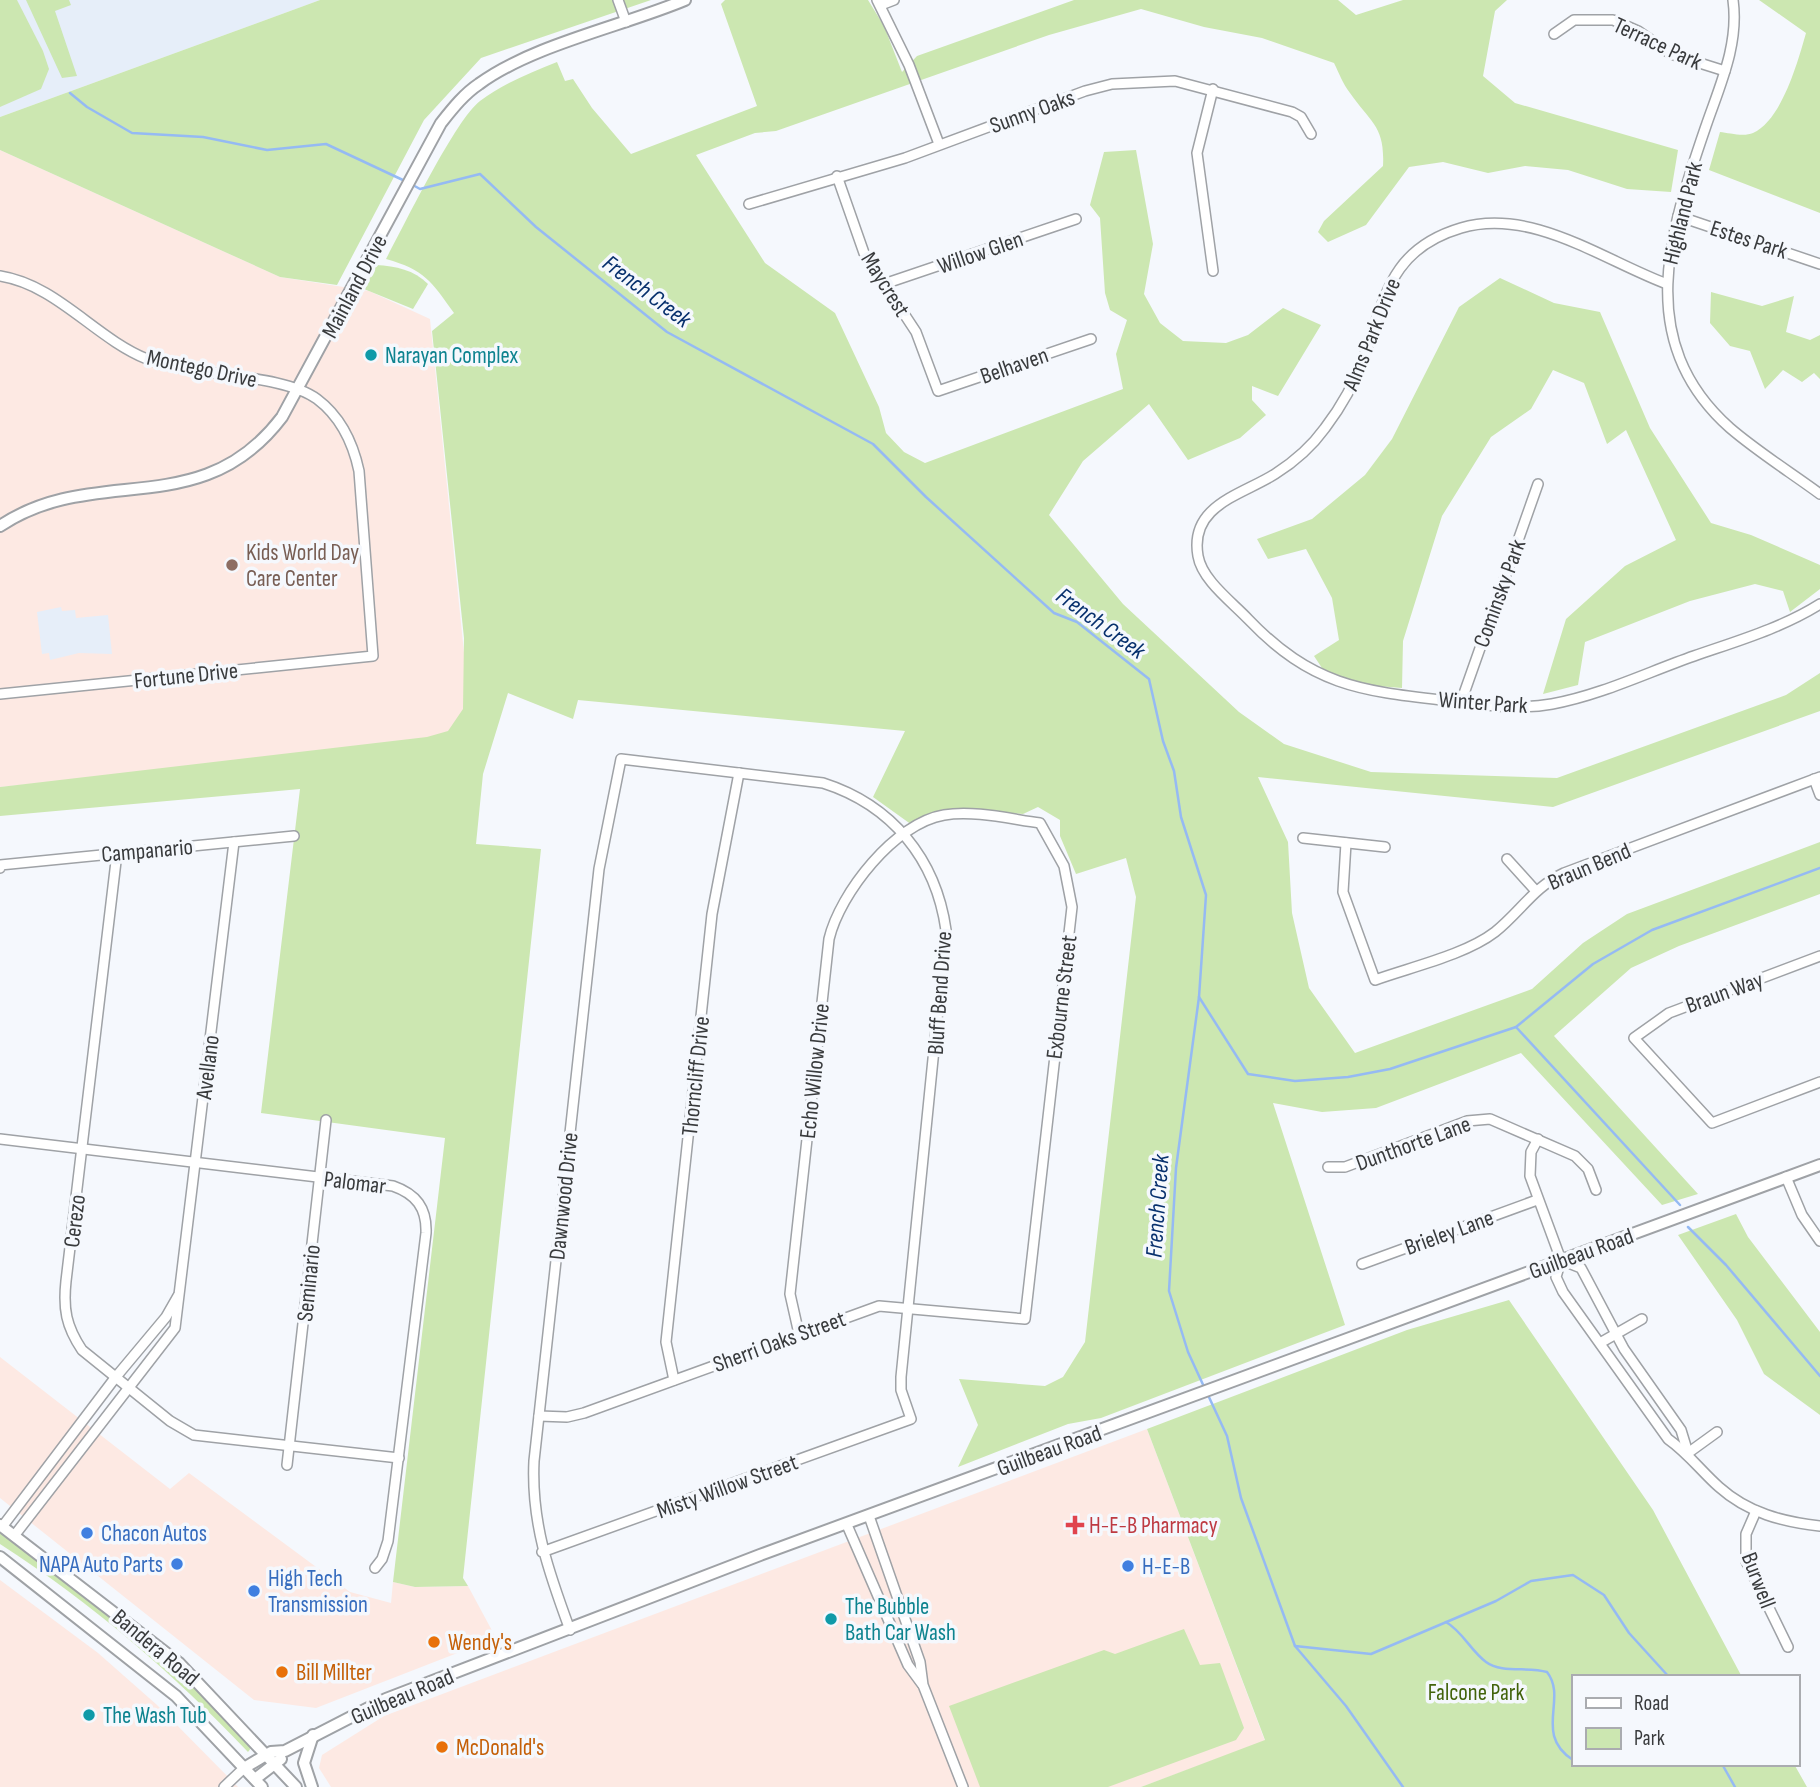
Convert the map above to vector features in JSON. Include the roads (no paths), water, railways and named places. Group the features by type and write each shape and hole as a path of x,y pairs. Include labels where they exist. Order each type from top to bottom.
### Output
{"main road":[{"name":"Mainland Drive","path":"2,522 57,499 172,486 220,471 261,442 282,417 299,388 373,247 453,108 491,75 522,60 685,0"},
{"name":"Guilbeau Road","path":"285,1751 386,1699 760,1555 1820,1164"},
{"name":"Bandera Road","path":"1,1526 179,1663 296,1787"},
{"name":"Bandera Road","path":"0,1557 176,1696 244,1768 254,1784"},
{"path":"312,1787 304,1763 313,1735"},
{"path":"244,1768 267,1755 285,1751"},
{"path":"254,1784 276,1764 285,1751"}],"street":[{"path":"618,0 626,22"},
{"path":"894,0 879,3 909,65 939,144"},
{"name":"Highland Park","path":"1733,0 1734,34 1725,71 1671,236 1667,284 1670,320 1691,379 1705,400 1737,433 1820,494"},
{"name":"Terrace Park","path":"1554,34 1574,20 1613,20 1638,31 1671,54 1725,71"},
{"name":"Sunny Oaks","path":"749,204 837,176 891,163 1112,84 1175,81 1213,89 1292,112 1305,122 1311,134"},
{"path":"1213,89 1197,153 1213,271"},
{"name":"Maycrest","path":"837,176 864,253 916,332 938,391"},
{"name":"Estes Park","path":"1678,216 1820,264"},
{"name":"Willow Glen","path":"884,284 1076,219"},
{"name":"Alms Park Drive","path":"1198,540 1207,514 1214,507 1276,473 1320,435 1351,386 1383,295 1394,276 1420,249 1441,235 1487,223 1525,226 1667,284"},
{"name":"Montego Drive","path":"0,276 34,286 146,358 186,369 299,388"},
{"name":"Belhaven","path":"938,391 1091,339"},
{"name":"Fortune Drive","path":"0,694 373,656 356,460 335,416 318,399 299,388"},
{"name":"Cominsky Park","path":"1461,702 1538,484"},
{"name":"Winter Park","path":"1198,540 1198,558 1209,578 1271,643 1295,661 1330,680 1363,690 1461,702 1520,707 1577,698 1781,625 1820,604"},
{"name":"Bluff Bend Drive","path":"621,759 824,783 844,790 880,810 905,835 935,884 944,914 947,947 901,1377 911,1419"},
{"name":"Dawnwood Drive","path":"569,1630 542,1552 533,1487 599,869 621,759"},
{"name":"Thorncliff Drive","path":"674,1380 666,1352 667,1328 712,914 739,773"},
{"path":"1817,778 1820,795"},
{"name":"Braun Bend","path":"1346,843 1343,892 1375,980 1480,941 1506,922 1535,890 1564,873 1817,778"},
{"name":"Exbourne Street","path":"905,835 929,819 953,814 1040,822 1064,866 1068,880 1070,924 1025,1319"},
{"name":"Echo Willow Drive","path":"799,1334 790,1294 829,939 835,916 854,881 905,835"},
{"name":"Campanario","path":"0,867 294,836"},
{"path":"1303,838 1385,847"},
{"name":"Avellano","path":"14,1536 170,1338 175,1328 234,842"},
{"name":"Cerezo","path":"117,853 65,1316 70,1332 82,1350 187,1432 399,1458"},
{"path":"1507,859 1535,890"},
{"name":"Braun Way","path":"1820,957 1669,1013 1634,1038 1712,1123 1820,1082"},
{"name":"Dunthorte Lane","path":"1328,1167 1345,1167 1476,1119 1490,1119 1581,1160 1596,1190"},
{"name":"Seminario","path":"290,1446 326,1120"},
{"name":"Palomar","path":"0,1139 393,1186 408,1191 422,1207 426,1233 399,1458 388,1541 382,1559 375,1568"},
{"path":"1538,1139 1530,1161 1530,1176 1561,1260 1556,1277 1563,1292 1668,1438 1688,1453 1720,1488 1756,1511 1787,1523 1820,1526"},
{"path":"1786,1177 1801,1215 1820,1241"},
{"name":"Brieley Lane","path":"1362,1264 1537,1200"},
{"path":"1561,1260 1581,1268 1615,1335 1681,1430 1688,1453"},
{"name":"Avellano","path":"1,1526 166,1317 181,1292"},
{"name":"Sherri Oaks Street","path":"539,1416 566,1417 584,1413 879,1306 1025,1319"},
{"path":"1600,1343 1642,1319"},
{"path":"92,1408 105,1419"},
{"name":"Misty Willow Street","path":"542,1552 911,1419"},
{"path":"1688,1453 1717,1432"},
{"path":"67,1441 80,1451"},
{"path":"287,1465 290,1446"},
{"name":"Burwell","path":"1756,1511 1746,1534 1746,1561 1788,1647"},
{"path":"869,1516 920,1662 923,1685 963,1787"},
{"path":"847,1525 908,1665 923,1685"},
{"path":"223,1787 244,1768"}],"waterway":[{"name":"French Creek","path":"70,93 87,107 132,133 203,137 267,150 326,144 405,181"},
{"name":"French Creek","path":"411,184 420,189 480,174 536,227 667,332 873,444 926,497 1054,613 1077,622 1149,679 1163,741 1174,771 1181,817 1206,895 1199,997 1176,1168 1169,1291 1188,1352 1205,1389"},
{"path":"1199,997 1248,1074 1295,1081 1348,1077 1390,1069 1516,1027 1593,964 1652,930 1820,868"},
{"path":"1516,1027 1680,1205"},
{"path":"1688,1227 1726,1265 1820,1376"},
{"name":"French Creek","path":"1208,1395 1227,1436 1241,1498 1295,1646 1346,1706 1403,1787"},
{"path":"1295,1646 1371,1654 1496,1601 1531,1581 1573,1575 1604,1595 1629,1633 1667,1675"},
{"path":"1446,1622 1492,1666 1547,1672 1553,1682 1555,1739 1561,1750 1572,1759"},
{"path":"1723,1766 1735,1787"}],"place":[{"name":"Narayan Complex","path":"371,355"},
{"name":"Kids World Day Care Center","path":"232,565"},
{"name":"H-E-B Pharmacy","path":"1075,1525"},
{"name":"Chacon Autos","path":"87,1533"},
{"name":"NAPA Auto Parts","path":"177,1564"},
{"name":"H-E-B","path":"1128,1566"},
{"name":"High Tech Transmission","path":"254,1591"},
{"name":"The Bubble Bath Car Wash","path":"831,1619"},
{"name":"Wendy's","path":"434,1642"},
{"name":"Bill Millter","path":"282,1672"},
{"name":"The Wash Tub","path":"89,1715"},
{"name":"McDonald's","path":"442,1747"}],"park label":[{"name":"Falcone Park","path":"1476,1692"}]}
